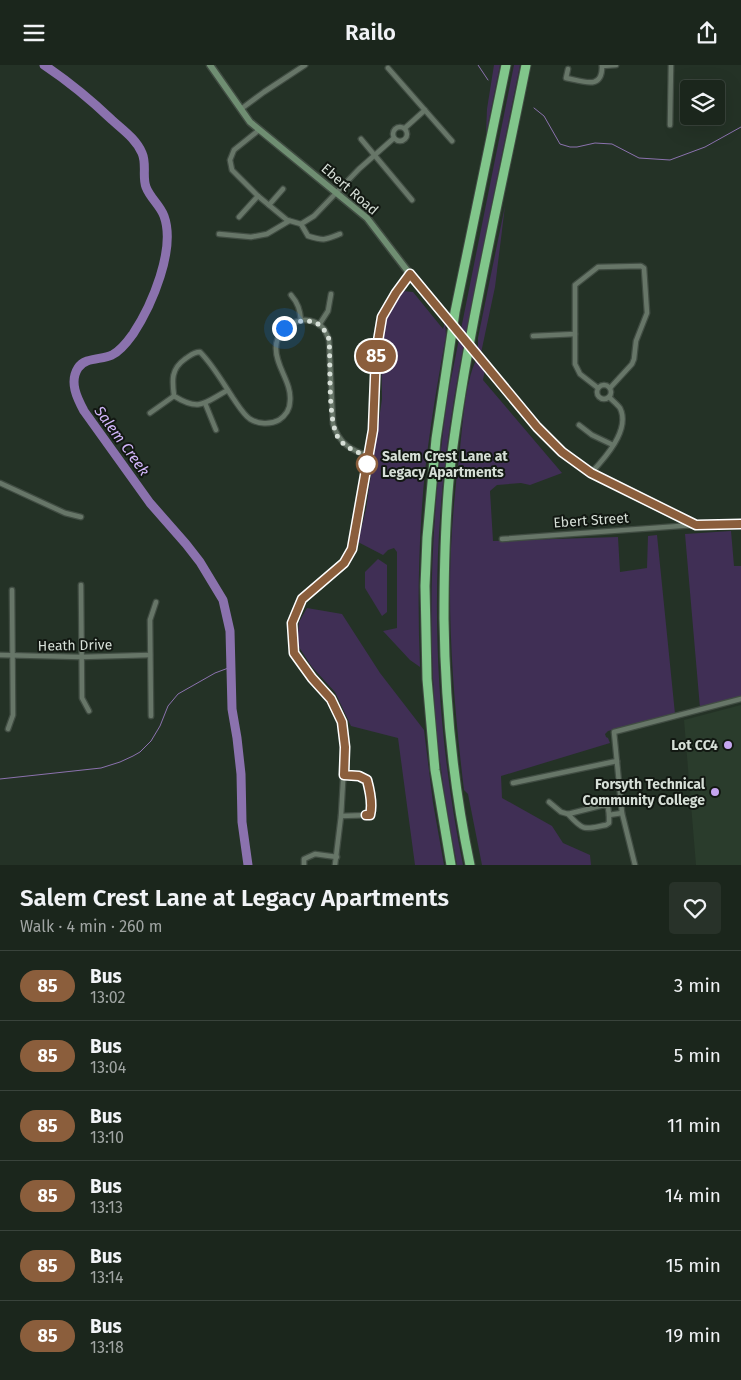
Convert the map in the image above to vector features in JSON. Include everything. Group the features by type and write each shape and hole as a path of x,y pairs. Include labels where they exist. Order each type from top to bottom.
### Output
{"highway":[{"path":"451,865 435,770 427,679 425,586 427,538 436,439 455,312 506,65"},
{"path":"470,865 462,828 449,725 445,672 444,567 446,514 452,460 472,328 526,65"}],"main road":[{"name":"Ebert Road","path":"210,65 250,122 258,130 367,219 410,274 537,427 562,452 591,473 696,525"},
{"name":"Ebert Street","path":"696,525 741,524"}],"street":[{"path":"242,109 305,65"},
{"path":"568,69 566,78 592,83 601,77 602,66 616,65"},
{"path":"670,125 671,65"},
{"path":"388,68 452,141"},
{"path":"405,129 425,110"},
{"path":"399,126 405,129 407,137 404,140 397,141 394,138 392,135 395,128 399,126"},
{"path":"258,130 234,150 230,160 232,170 258,196 289,221 301,224 314,216 336,192 394,138"},
{"path":"361,139 412,200"},
{"path":"269,205 283,189"},
{"path":"239,217 258,196"},
{"path":"218,234 251,237 268,234 289,221"},
{"path":"301,224 308,236 320,240 340,234"},
{"path":"598,388 580,374 574,358 575,285 598,267 643,266 646,318 636,341 632,364 610,387 609,397"},
{"path":"336,865 344,775 345,747 342,722 331,699 312,678 294,653 292,623 302,599 344,563 352,549 373,430 376,353 382,317 410,274"},
{"path":"319,325 328,311 331,294"},
{"path":"291,295 297,301 301,320"},
{"path":"174,396 173,375 178,364 195,352 200,352 249,418 257,422 274,423 283,418 289,409 290,402 286,380 277,357 277,337 284,328 292,323 301,320 314,322 323,329 329,339 333,424 336,433 346,445 356,452 369,456"},
{"path":"533,336 575,334"},
{"path":"598,388 603,385 610,387"},
{"path":"598,388 599,398 609,397"},
{"path":"174,396 192,405 201,405 228,390"},
{"path":"150,413 174,396"},
{"path":"591,473 608,454 620,430 622,418 619,406 609,397"},
{"path":"205,403 216,430"},
{"path":"580,425 592,435 614,445"},
{"path":"0,483 65,513 81,517"},
{"name":"Ebert Street","path":"502,539 696,525"},
{"path":"82,585 82,698 89,711"},
{"path":"8,729 13,715 12,589"},
{"path":"151,716 150,620 156,602"},
{"name":"Heath Drive","path":"0,655 12,657 81,657 150,655"},
{"path":"635,864 622,813 614,732 741,699"},
{"path":"513,783 617,761"},
{"path":"341,816 370,815 371,810 370,791 367,780 359,776 344,775"},
{"path":"548,802 561,812 568,814 581,827 586,829 609,823 608,807 604,805 568,814"},
{"path":"609,815 622,813"},
{"path":"304,865 304,859 315,854 337,857"}],"shaded area":[{"path":"494,65 500,65 486,134 487,109"},
{"path":"514,65 520,65 458,374 450,423 440,522 437,571 438,670 447,768 463,865 457,865 441,767 434,691 431,606 435,521 442,436 448,394"},
{"path":"505,206 495,287 481,353 478,349 478,338"},
{"path":"402,291 413,292 443,329 445,323 446,335 430,429 422,499 419,577 420,667 410,660 383,631 397,628 397,552 394,548 388,550 383,555 358,542 366,509 382,399 381,334 385,307 393,293"},
{"path":"476,360 485,369 483,380 562,473 530,485 521,483 497,485 490,491 493,541 618,537 620,572 647,568 648,536 657,535 675,714 608,731 605,734 610,743 501,776 502,798 552,826 563,843 590,855 591,865 482,865 468,794 464,790 452,665 450,572 454,502 463,415 469,380"},
{"path":"731,531 734,566 741,566 741,697 700,708 685,534"},
{"path":"378,559 387,565 387,612 382,616 365,588 365,572"},
{"path":"307,608 342,614 380,673 424,730 433,803 444,865 415,865 398,738 351,726 335,692 312,667 297,644 299,622"},
{"name":"Forsyth Technical Community College","path":"741,705 741,865 696,865 684,720"}],"waterway":[{"name":"Salem Creek","path":"44,65 88,98 133,139 143,157 146,187 164,216 167,229 167,244 160,277 148,308 124,346 108,357 89,360 81,364 75,373 74,384 84,411 150,503 200,562 223,600 230,631 232,709 241,774 242,822 248,865"},
{"path":"478,65 488,80"},
{"path":"534,108 544,116 560,144 570,147 595,143 612,144 639,158 670,160 705,147 741,127"},
{"path":"0,779 101,768 133,756 151,741 160,726 168,706 178,694 215,673 231,667"}],"bus line":[{"name":"85","path":"366,815 370,815 371,810 370,791 367,780 359,776 344,775 345,747 342,722 331,699 312,678 294,653 292,623 302,599 344,563 352,549 373,430 376,353 382,317 410,274 537,427 562,452 591,473 624,491 696,525 741,524"}],"place":[{"name":"Salem Crest Lane at Legacy Apartments","path":"367,464"},
{"name":"Lot CC4","path":"728,745"},
{"name":"Forsyth Technical Community College","path":"715,792"}],"route":[{"path":"284,328 301,320 314,322 323,329 329,339 333,424 336,433 346,445 356,452 369,456 367,464"}]}
